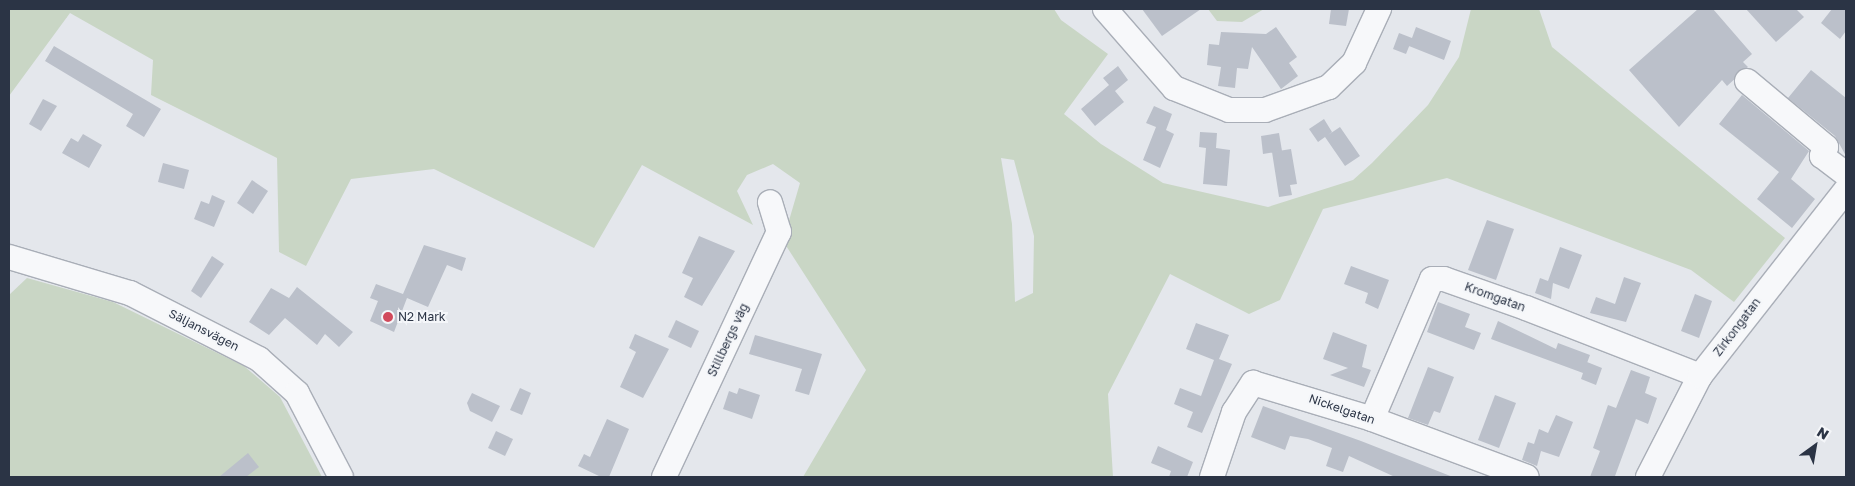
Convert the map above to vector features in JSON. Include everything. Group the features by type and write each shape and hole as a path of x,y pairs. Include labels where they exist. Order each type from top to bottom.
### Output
{"street":[{"path":"1105,9 1174,88 1229,110 1265,110 1329,87 1354,63 1379,9"},
{"path":"1748,81 1826,146 1822,156 1846,174"},
{"name":"Zirkongatan","path":"1648,477 1700,376 1846,190"},
{"name":"Stillbergs väg","path":"664,477 778,232 770,202"},
{"name":"Säljansvägen","path":"9,257 130,293 259,360 297,393 342,477"},
{"name":"Kromgatan","path":"1372,419 1432,279 1444,279 1526,308 1700,376"},
{"name":"Nickelgatan","path":"1212,477 1237,406 1253,383 1372,419 1527,477"}],"green space":[{"path":"9,9 1054,9 1061,20 1108,54 1064,114 1101,144 1163,183 1268,207 1353,180 1372,163 1428,105 1459,57 1471,9 1539,9 1552,47 1785,238 1734,302 1691,270 1447,178 1323,209 1280,300 1249,314 1170,274 1108,394 1113,477 803,477 866,370 783,241 800,183 773,164 747,175 737,191 753,225 642,165 594,248 434,169 351,179 306,266 279,252 277,158 151,95 153,60 70,13 9,96","holes":["1001,158 1014,160 1034,236 1033,293 1015,302 1012,224"]},
{"path":"1208,9 1264,9 1242,22 1217,21"},
{"path":"27,278 113,302 244,366 280,397 322,477 9,477 9,295"}],"building":[{"path":"1142,9 1201,9 1162,36"},
{"path":"1331,9 1349,9 1346,26 1329,24"},
{"path":"1698,9 1713,9 1752,54 1743,62 1748,67 1727,86 1722,80 1679,127 1629,70"},
{"path":"1746,9 1796,9 1804,17 1776,42"},
{"path":"1832,9 1846,9 1846,31 1840,39 1821,23"},
{"path":"1276,27 1297,57 1289,63 1298,76 1281,89 1252,47 1248,69 1237,68 1235,88 1218,86 1221,67 1207,65 1209,44 1219,45 1221,32 1266,34"},
{"path":"1416,27 1451,41 1444,60 1409,46 1406,54 1393,49 1399,33 1412,38"},
{"path":"54,46 161,109 144,137 126,126 133,114 45,61"},
{"path":"1118,66 1128,80 1115,91 1124,102 1095,126 1081,109 1109,85 1103,78"},
{"path":"1811,70 1846,98 1846,156 1835,136 1788,98"},
{"path":"1742,95 1809,151 1791,179 1815,199 1792,228 1757,199 1779,172 1719,124"},
{"path":"43,99 57,106 41,131 29,124"},
{"path":"1154,106 1172,114 1166,130 1174,134 1160,168 1143,160 1156,127 1146,123"},
{"path":"1324,119 1332,132 1328,135 1340,127 1360,156 1345,166 1325,137 1318,142 1309,129"},
{"path":"1200,132 1217,133 1216,148 1230,150 1227,186 1203,184 1206,148 1199,147"},
{"path":"1279,133 1282,151 1263,154 1261,136"},
{"path":"83,134 102,145 89,168 62,153 71,138 78,142"},
{"path":"1291,149 1297,184 1290,185 1292,195 1279,197 1272,152"},
{"path":"163,163 189,170 184,189 158,182"},
{"path":"252,180 268,191 253,214 237,203"},
{"path":"212,195 225,201 214,227 194,219 201,201 209,204"},
{"path":"1487,220 1514,229 1496,280 1468,270"},
{"path":"699,236 735,251 702,306 684,297 693,278 682,273"},
{"path":"424,245 466,258 462,271 447,265 428,307 407,298 394,332 370,321 378,301 370,298 376,284 403,294"},
{"path":"1560,247 1582,255 1569,289 1553,283 1551,299 1535,293 1540,278 1548,281"},
{"path":"212,256 224,264 201,298 191,291"},
{"path":"1351,266 1389,280 1378,309 1365,303 1368,293 1344,284"},
{"path":"1624,277 1641,283 1626,322 1590,313 1596,297 1615,304"},
{"path":"297,287 353,332 339,347 325,334 317,345 285,318 269,335 249,322 271,288 289,298"},
{"path":"1695,294 1712,301 1699,338 1681,331"},
{"path":"1438,302 1470,314 1465,327 1481,333 1474,350 1427,332"},
{"path":"676,320 699,331 691,348 668,337"},
{"path":"1498,321 1556,349 1558,343 1590,355 1587,362 1602,368 1596,385 1581,379 1583,373 1491,339"},
{"path":"1196,323 1229,335 1219,359 1232,364 1202,433 1187,427 1193,412 1174,404 1180,388 1201,396 1214,360 1186,349"},
{"path":"1333,332 1367,345 1362,367 1371,370 1364,387 1330,375 1348,368 1323,359"},
{"path":"635,334 669,349 643,398 620,387 636,352 629,348"},
{"path":"755,335 822,354 809,395 795,391 802,369 749,354"},
{"path":"1428,367 1454,377 1440,413 1434,411 1428,425 1408,418"},
{"path":"1631,370 1650,377 1645,393 1657,398 1648,424 1636,419 1615,476 1590,477 1600,451 1593,448 1608,405 1616,408"},
{"path":"520,388 531,393 522,415 510,410"},
{"path":"739,388 760,395 752,419 723,409 729,391 737,394"},
{"path":"472,393 500,406 492,422 470,411 467,403"},
{"path":"1495,395 1516,403 1499,448 1478,440"},
{"path":"1263,406 1361,441 1453,477 1395,477 1349,456 1343,472 1326,466 1332,448 1308,439 1290,436 1285,450 1251,437"},
{"path":"1556,415 1573,422 1559,457 1541,451 1537,466 1522,460 1528,442 1534,444 1539,429 1548,433"},
{"path":"607,419 629,429 609,477 601,477 578,466 584,454 590,457"},
{"path":"496,431 513,439 505,456 488,448"},
{"path":"1158,446 1193,462 1187,477 1169,477 1171,471 1151,463"},
{"path":"248,453 259,467 246,477 219,477"}],"place":[{"name":"N2 Mark","path":"388,317"}]}
